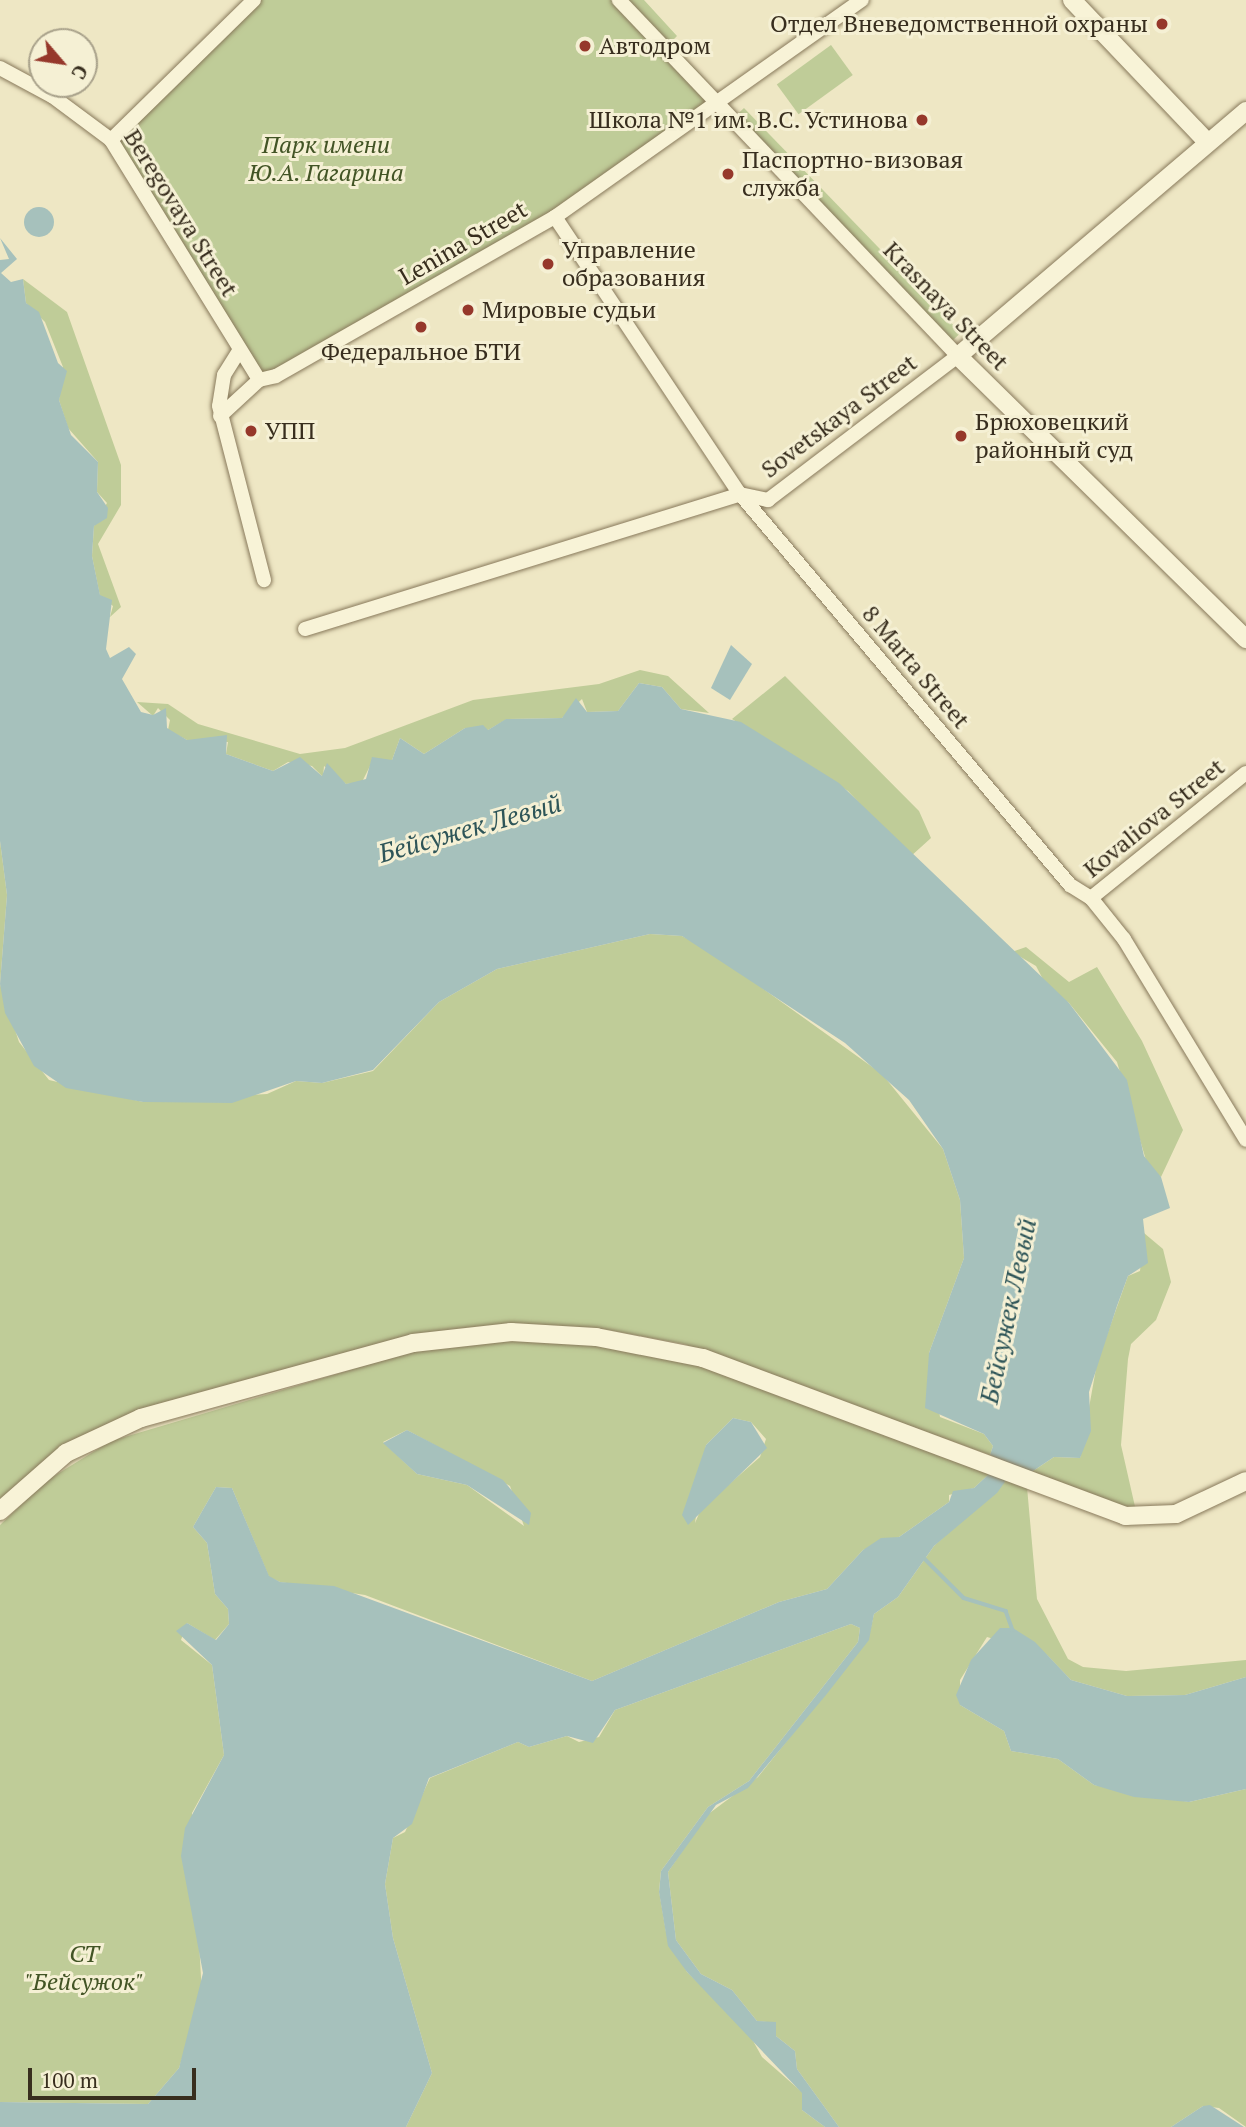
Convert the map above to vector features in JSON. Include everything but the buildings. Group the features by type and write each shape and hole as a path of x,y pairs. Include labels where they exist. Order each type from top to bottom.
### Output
{"street":[{"path":"111,140 254,0"},
{"name":"Krasnaya Street","path":"620,0 958,356 1246,639"},
{"name":"Lenina Street","path":"220,416 259,380 276,376 555,217 720,105 862,0"},
{"path":"1072,0 1208,143"},
{"name":"Beregovaya Street","path":"0,68 52,96 111,140 259,380"},
{"name":"Sovetskaya Street","path":"305,629 740,494 756,502 768,500 958,356 1246,111"},
{"name":"8 Marta Street","path":"555,217 740,494 1070,885 1091,898 1152,981 1246,1139"},
{"path":"239,351 219,386 220,416 264,580"},
{"name":"Kovaliova Street","path":"1091,898 1246,774"},
{"path":"0,1511 66,1453 141,1419 413,1343 487,1333 596,1337 703,1358 972,1458 1108,1512 1151,1518 1188,1511 1246,1481"}],"green space":[{"name":"Парк имени Ю.А. Гагарина","path":"261,0 611,0 712,105 552,213 275,371 260,373 118,140"},
{"path":"624,0 644,0 677,36 670,43 713,87"},
{"path":"831,45 853,75 799,114 777,84"},
{"path":"744,108 788,154 780,162 735,116"},
{"path":"794,160 961,333 952,341 785,168"},
{"path":"23,279 67,312 121,465 121,505 98,544 121,607 110,617 113,606 100,596 92,556 94,526 107,503 97,492 98,462 68,428 59,400 63,367 45,322 26,303"},
{"path":"640,670 668,676 709,713 681,709 662,687 639,683 618,711 587,712 582,699 562,718 507,719 488,730 465,728 424,754 400,738 392,760 371,764 362,782 346,784 324,766 323,777 312,766 288,762 273,771 226,754 228,742 187,740 168,730 170,720 158,708 153,716 137,702 168,704 198,724 300,754 345,748 473,700 599,684"},
{"path":"785,676 919,811 931,838 910,857 848,791 732,719"},
{"path":"0,841 7,895 0,984"},
{"path":"650,934 682,936 712,952 882,1074 943,1149 960,1200 964,1258 929,1353 940,1417 984,1434 993,1446 990,1455 684,1344 603,1329 516,1324 400,1338 154,1405 71,1442 0,1499 0,984 19,1042 49,1080 143,1102 267,1094 296,1081 322,1083 373,1071 439,1002 497,969"},
{"path":"1026,947 1069,982 1097,967 1142,1041 1183,1130 1161,1177 1148,1167 1117,1062 1069,1003 1047,987 1036,966 1012,952"},
{"path":"1144,1233 1163,1249 1171,1282 1156,1320 1131,1344 1128,1359 1121,1445 1136,1511 1030,1473 1054,1457 1080,1458 1097,1363 1128,1276 1140,1271"},
{"name":"СТ \"Бейсужок\"","path":"517,1340 586,1342 680,1359 991,1472 974,1488 949,1495 949,1502 899,1537 863,1550 827,1589 779,1602 592,1681 365,1595 280,1582 269,1577 232,1488 216,1487 193,1527 207,1543 215,1594 228,1609 229,1624 215,1640 187,1623 181,1640 212,1665 224,1755 192,1813 202,1996 179,2068 148,2104 0,2102 0,1525 46,1481 111,1441 414,1351","holes":["733,1418 751,1422 766,1439 760,1457 701,1509 695,1523 706,1445","407,1430 510,1486 524,1526 467,1485 417,1474 383,1442"]},
{"path":"1007,1479 1027,1487 1037,1599 1068,1659 1083,1667 1126,1671 1246,1660 1246,1677 1185,1695 1127,1696 1071,1680 1047,1655 987,1637 960,1680 960,1705 1004,1731 1011,1751 1058,1759 1094,1785 1189,1802 1246,1789 1246,2127 1219,2108 1203,2106 1171,2127 839,2127 797,2069 795,2051 776,2036 776,2023 757,2021 732,1990 701,1974 676,1940 668,1872 707,1815 758,1777 868,1640 874,1614 898,1597 934,1546"},
{"path":"851,1624 860,1628 858,1642 749,1781 708,1807 661,1871 659,1891 666,1932 687,1972 747,2030 762,2057 803,2093 802,2110 825,2127 406,2127 432,2073 393,1938 385,1884 393,1838 405,1832 430,1778 518,1742 529,1747 567,1736 579,1742 599,1737 615,1710"}],"water":[{"path":"39,207 45,208 53,216 53,228 45,236 39,237 33,236 25,228 24,222 25,216 33,208"},
{"name":"Бейсужек Левый","path":"0,238 17,259 1,273 11,282 23,279 26,303 39,312 58,363 67,371 59,400 71,435 98,462 97,492 108,508 107,518 94,526 92,556 100,595 112,600 106,649 110,658 129,647 136,654 122,679 141,712 153,715 166,708 167,728 187,740 227,735 226,754 273,771 300,757 322,776 327,763 346,784 366,779 372,757 392,760 400,738 424,754 465,728 483,725 488,730 506,719 562,718 576,698 587,712 618,711 639,683 662,687 681,709 741,722 839,783 1069,1003 1127,1080 1144,1156 1161,1177 1170,1208 1143,1219 1148,1263 1128,1276 1117,1306 1089,1392 1091,1431 1080,1458 1054,1457 1030,1473 990,1455 993,1446 984,1434 925,1408 929,1353 964,1258 960,1200 943,1149 909,1100 845,1043 682,936 650,934 497,969 439,1002 373,1070 322,1083 296,1081 232,1103 143,1102 66,1088 34,1066 5,1013 0,984 7,895 0,841 0,260 9,259"},
{"path":"731,645 752,664 730,700 711,688"},
{"path":"733,1418 751,1422 767,1448 688,1525 682,1515 706,1445"},
{"path":"407,1430 503,1480 531,1513 529,1525 467,1485 417,1474 383,1443"},
{"path":"991,1472 1007,1479 997,1493 934,1546 898,1597 874,1614 869,1640 826,1695 748,1788 716,1805 668,1872 676,1940 701,1974 732,1990 757,2021 776,2022 776,2036 795,2051 797,2069 839,2127 825,2127 802,2110 802,2093 687,1972 668,1946 659,1892 661,1871 708,1807 749,1781 858,1642 860,1628 851,1624 615,1710 593,1743 567,1736 529,1747 518,1742 429,1778 412,1824 393,1838 385,1884 393,1938 432,2073 406,2127 0,2127 0,2102 148,2104 179,2068 203,1973 181,1856 185,1828 224,1755 212,1665 176,1631 187,1623 216,1640 229,1624 228,1609 215,1594 207,1543 193,1527 216,1487 232,1488 269,1576 280,1582 334,1586 592,1681 779,1602 827,1589 863,1550 881,1538 899,1537 949,1502 953,1491 974,1488"},
{"path":"1000,1628 1013,1628 1035,1642 1071,1680 1127,1696 1185,1695 1246,1677 1246,1789 1189,1802 1134,1797 1094,1785 1058,1759 1011,1751 1004,1731 960,1705 956,1695 971,1660"},
{"path":"1210,2105 1244,2127 1171,2127 1203,2106"}],"waterway":[{"path":"922,1556 964,1598 1006,1611 1013,1630"}],"place":[{"name":"Отдел Вневедомственной охраны","path":"1162,24"},
{"name":"Автодром","path":"585,46"},
{"name":"Школа №1 им. В.С. Устинова","path":"922,120"},
{"name":"Паспортно-визовая служба","path":"728,174"},
{"name":"Управление образования","path":"548,264"},
{"name":"Мировые судьи","path":"468,310"},
{"name":"Федеральное БТИ","path":"421,327"},
{"name":"УПП","path":"251,431"},
{"name":"Брюховецкий районный суд","path":"961,436"}]}
